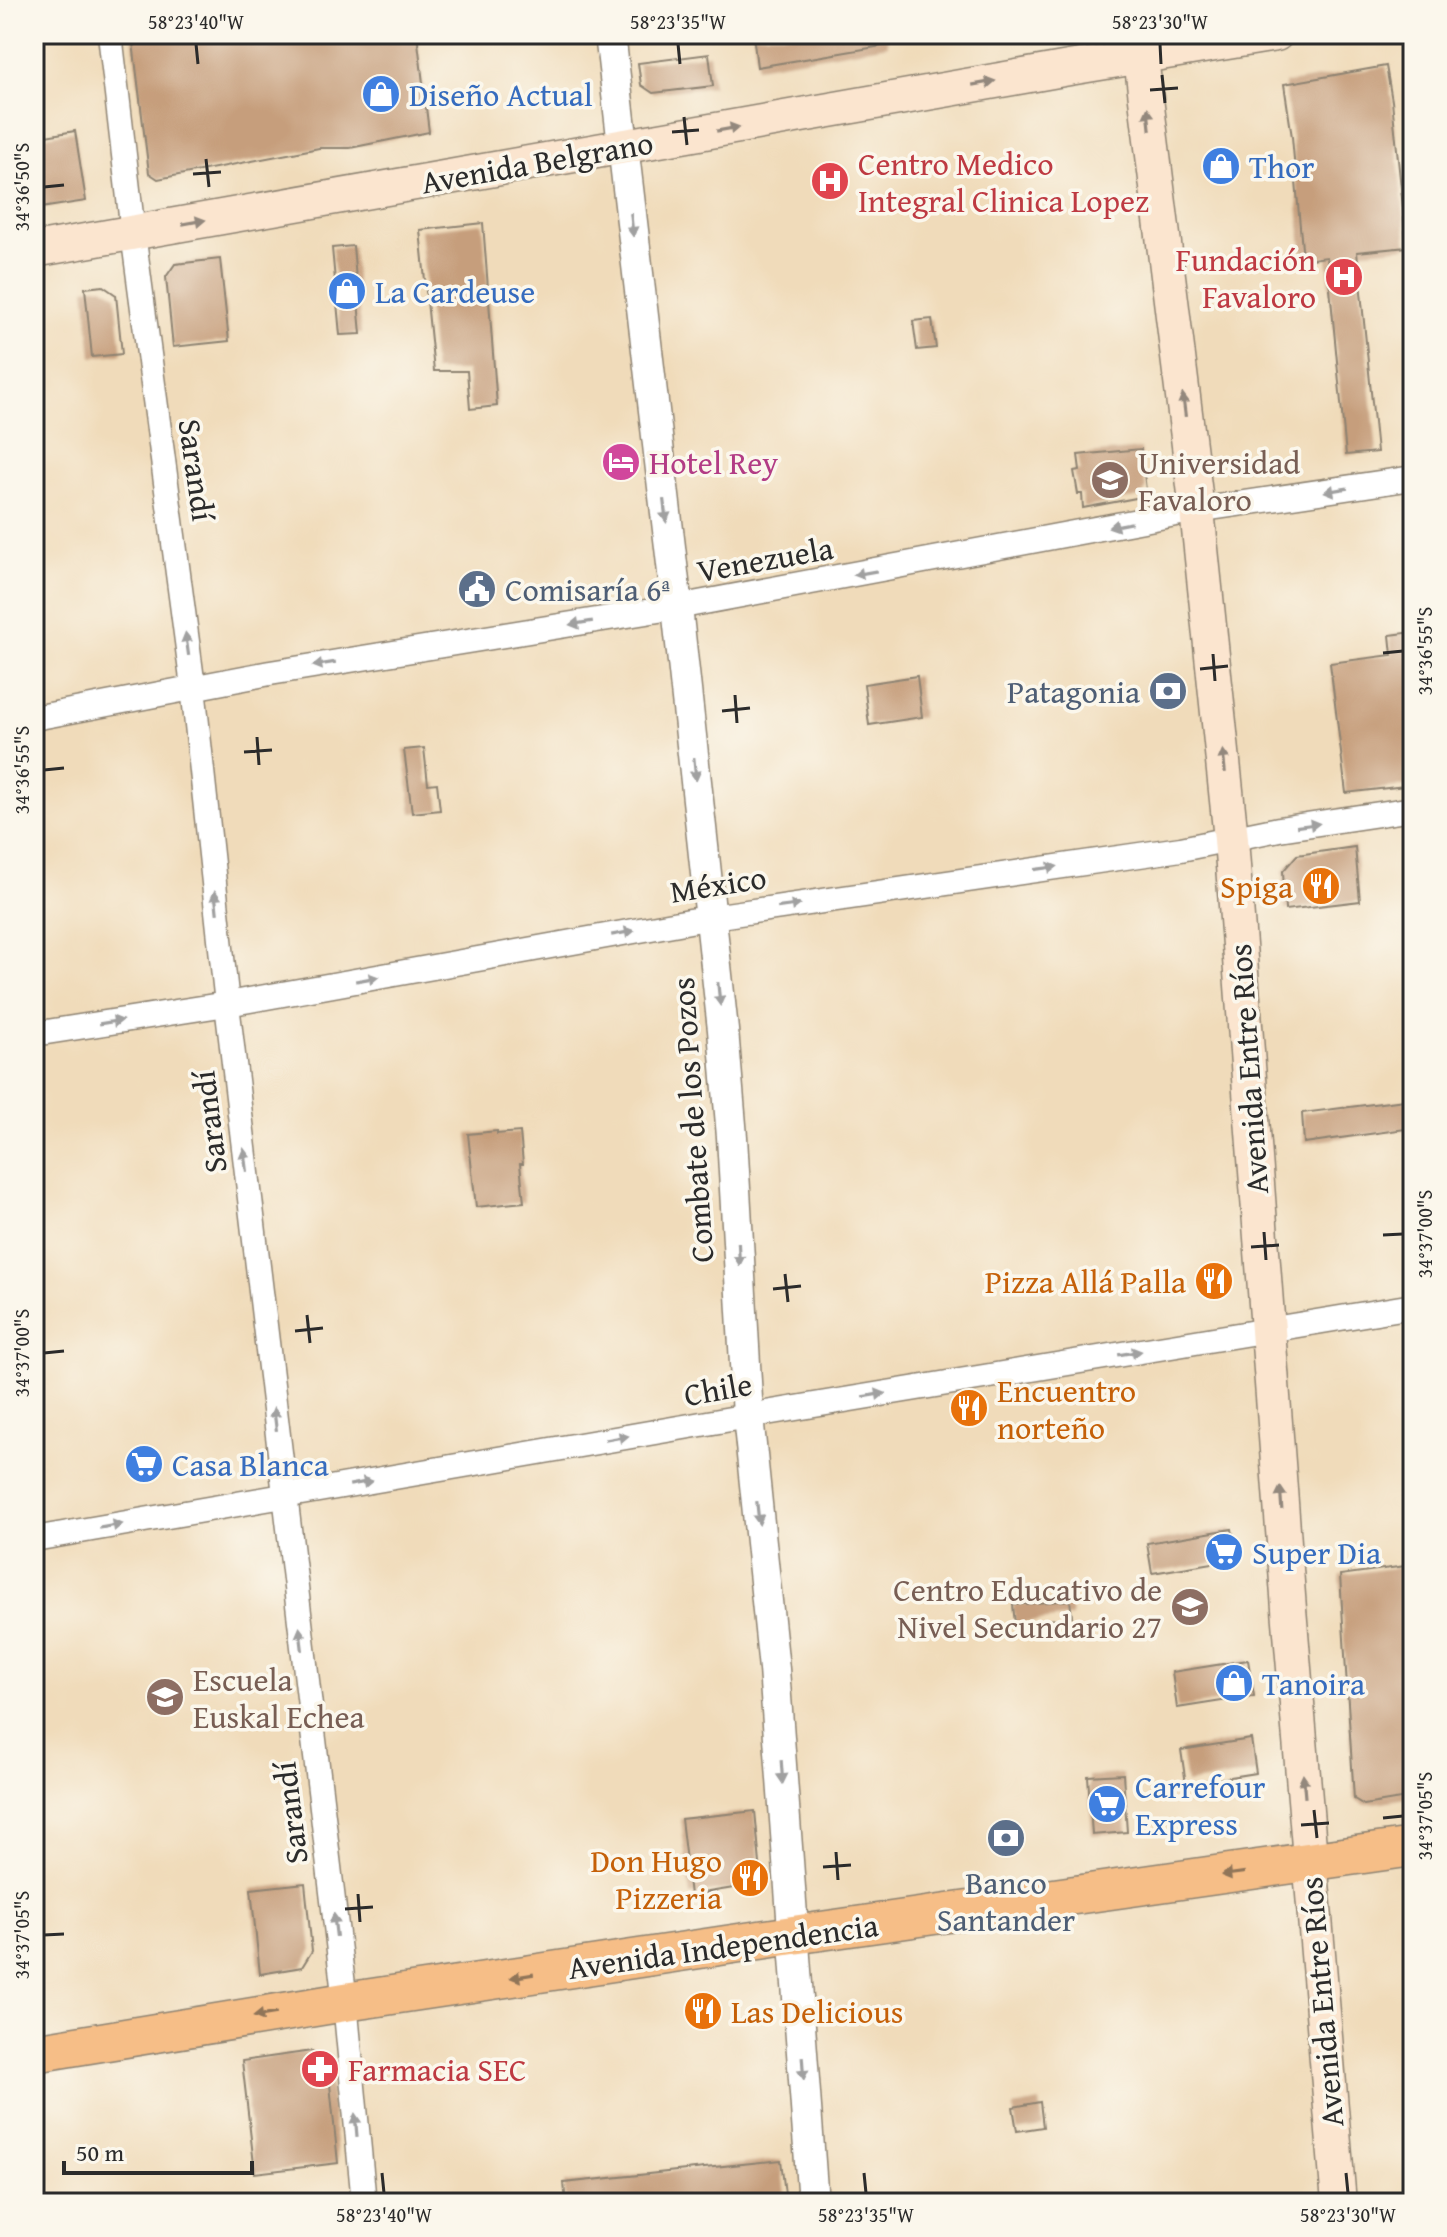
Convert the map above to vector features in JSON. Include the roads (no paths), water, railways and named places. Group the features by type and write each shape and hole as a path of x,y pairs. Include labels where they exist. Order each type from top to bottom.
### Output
{"main road":[{"name":"Avenida Belgrano","path":"34,250 1069,68 1140,46 1276,34"},
{"name":"Avenida Entre Ríos","path":"1140,46 1197,510 1231,839 1339,2203"},
{"name":"Avenida Independencia","path":"34,2053 345,2002 793,1935 1413,1847"}],"street":[{"name":"Sarandí","path":"110,34 193,687 227,1004 345,2002 364,2203"},
{"name":"Combate de los Pozos","path":"610,34 712,917 732,1137 748,1416 774,1669 813,2203"},
{"name":"Venezuela","path":"34,718 193,687 677,607 1197,510 1413,478"},
{"name":"México","path":"34,1034 227,1004 712,917 1181,849 1279,829 1413,809"},
{"name":"Chile","path":"34,1539 1413,1306"}],"place":[{"name":"Diseño Actual","path":"381,94"},
{"name":"Thor","path":"1221,166"},
{"name":"Centro Medico Integral Clinica Lopez","path":"830,181"},
{"name":"Fundación Favaloro","path":"1344,277"},
{"name":"La Cardeuse","path":"347,291"},
{"name":"Hotel Rey","path":"621,462"},
{"name":"Universidad Favaloro","path":"1110,480"},
{"name":"Comisaría 6ª","path":"477,589"},
{"name":"Patagonia","path":"1168,691"},
{"name":"Spiga","path":"1321,886"},
{"name":"Pizza Allá Palla","path":"1214,1281"},
{"name":"Encuentro norteño","path":"969,1408"},
{"name":"Casa Blanca","path":"144,1464"},
{"name":"Super Dia","path":"1224,1552"},
{"name":"Centro Educativo de Nivel Secundario 27","path":"1190,1607"},
{"name":"Tanoira","path":"1234,1683"},
{"name":"Escuela Euskal Echea","path":"165,1697"},
{"name":"Carrefour Express","path":"1107,1804"},
{"name":"Banco Santander","path":"1006,1838"},
{"name":"Don Hugo Pizzeria","path":"750,1878"},
{"name":"Las Delicious","path":"703,2011"},
{"name":"Farmacia SEC","path":"320,2069"}]}
